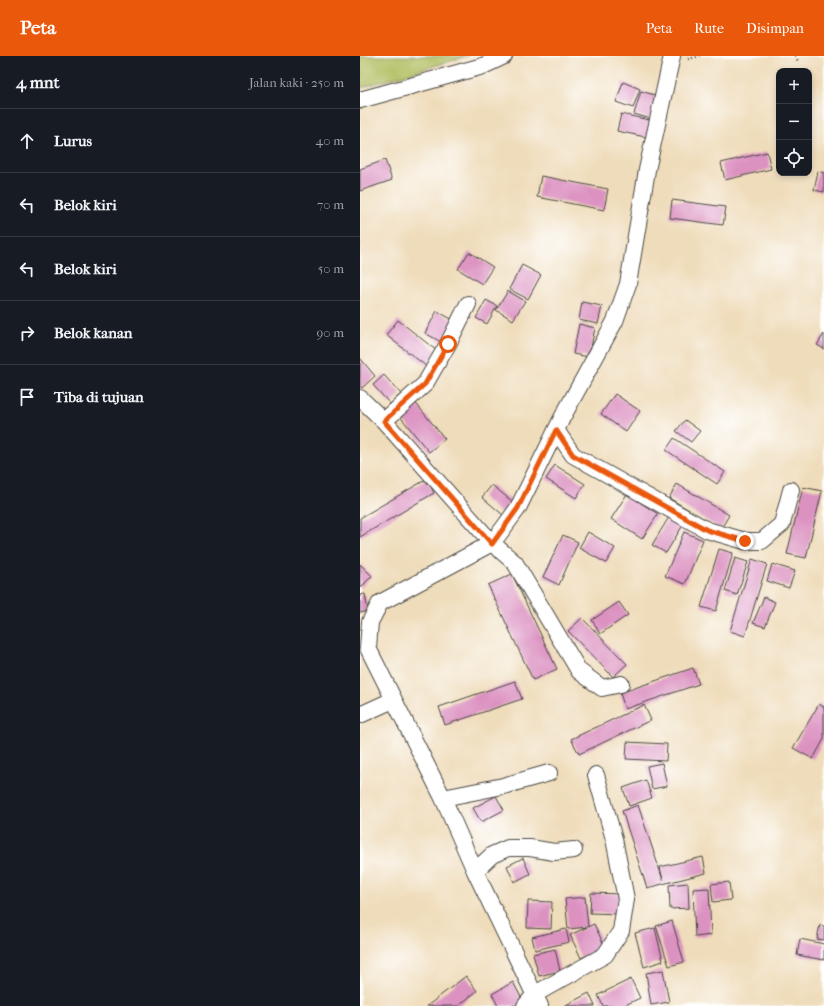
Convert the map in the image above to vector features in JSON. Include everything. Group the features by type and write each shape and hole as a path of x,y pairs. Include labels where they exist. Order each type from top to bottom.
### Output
{"street":[{"path":"360,100 483,66 504,56"},
{"path":"596,775 614,838 626,899 621,931 605,955 533,1002 443,798 368,648 370,622 380,603 492,544 518,508 556,430 615,321 628,284 647,170 672,56"},
{"path":"384,421 425,384 448,344 468,304"},
{"path":"360,398 384,421 492,544 515,563 579,671 602,688 621,684"},
{"path":"556,430 573,455 707,530 745,541 762,541 782,524 791,490"},
{"path":"360,715 393,700"},
{"path":"443,798 503,786 549,773"},
{"path":"475,871 492,855 508,848 530,848 554,852 574,850"}],"path":[{"path":"795,56 799,63"}],"green space":[{"path":"360,56 468,56 360,88"}],"building":[{"path":"623,82 640,89 633,108 616,102"},
{"path":"641,91 658,96 651,119 634,114"},
{"path":"621,114 654,121 650,138 617,131"},
{"path":"767,152 771,169 725,180 721,163"},
{"path":"385,160 392,180 360,191 360,169"},
{"path":"818,171 824,173 824,192 814,190"},
{"path":"541,176 608,189 604,210 537,197"},
{"path":"672,200 726,207 723,225 670,218"},
{"path":"469,252 493,267 482,284 458,269"},
{"path":"522,265 541,275 528,299 509,289"},
{"path":"508,291 525,301 513,320 496,310"},
{"path":"486,300 497,306 487,324 476,318"},
{"path":"582,302 602,306 598,324 579,320"},
{"path":"437,311 455,321 443,343 425,333"},
{"path":"398,320 437,351 426,366 386,335"},
{"path":"579,324 595,328 589,357 573,354"},
{"path":"824,334 824,349 817,345"},
{"path":"360,358 375,376 362,388 360,387"},
{"path":"384,375 401,394 390,404 373,385"},
{"path":"615,394 640,411 626,432 601,414"},
{"path":"414,401 445,439 429,452 398,414"},
{"path":"685,420 700,431 691,442 676,431"},
{"path":"674,438 725,472 717,484 666,450"},
{"path":"555,465 585,484 576,498 546,479"},
{"path":"427,479 434,493 360,537 360,518"},
{"path":"677,484 729,515 721,529 669,498"},
{"path":"492,485 514,503 503,515 482,497"},
{"path":"803,487 822,491 806,558 787,554"},
{"path":"627,494 658,514 642,539 611,519"},
{"path":"669,517 683,525 666,553 652,545"},
{"path":"588,532 615,548 606,563 579,548"},
{"path":"684,532 703,540 685,584 665,576"},
{"path":"563,535 578,542 559,585 543,577"},
{"path":"719,549 733,553 716,611 701,607"},
{"path":"735,558 748,562 737,595 725,591"},
{"path":"752,559 767,564 745,636 730,631"},
{"path":"360,564 372,576 360,588"},
{"path":"772,564 795,571 789,588 767,581"},
{"path":"512,574 557,669 533,680 488,585"},
{"path":"365,594 368,611 360,613 360,595"},
{"path":"764,597 775,602 765,627 753,623"},
{"path":"619,602 628,615 600,634 592,620"},
{"path":"582,618 627,664 613,677 568,631"},
{"path":"693,668 699,684 625,709 620,693"},
{"path":"515,681 522,699 445,725 439,707"},
{"path":"819,704 824,707 824,739 813,759 793,748"},
{"path":"644,705 651,720 579,754 571,739"},
{"path":"627,742 667,744 666,761 626,759"},
{"path":"662,763 667,786 652,789 647,766"},
{"path":"646,780 652,798 629,806 623,788"},
{"path":"496,796 504,810 481,822 473,808"},
{"path":"638,805 663,880 660,867 703,857 706,873 647,888 622,811"},
{"path":"523,858 530,874 514,882 507,866"},
{"path":"729,882 731,900 713,902 711,884"},
{"path":"688,883 689,908 670,909 669,885"},
{"path":"709,888 711,935 695,937 693,889"},
{"path":"591,893 621,894 620,914 590,913"},
{"path":"585,897 588,927 568,929 565,899"},
{"path":"528,901 552,902 551,929 527,928"},
{"path":"672,921 684,962 669,966 656,926"},
{"path":"594,924 605,947 581,958 570,935"},
{"path":"820,925 824,926 824,940 817,939"},
{"path":"655,928 663,961 644,967 635,933"},
{"path":"566,929 569,942 535,950 532,937"},
{"path":"800,939 824,944 824,960 797,955"},
{"path":"555,949 560,971 539,976 533,954"},
{"path":"663,970 669,1002 651,1005 646,973"},
{"path":"466,976 477,991 458,1006 427,1006"},
{"path":"631,979 640,998 623,1006 603,1006 598,995"},
{"path":"513,982 525,1005 498,1006 492,994"},
{"path":"589,993 595,1006 564,1006"}],"route":[{"path":"448,344 425,384 384,421 492,544 518,508 556,430 573,455 707,530 745,541"}]}
